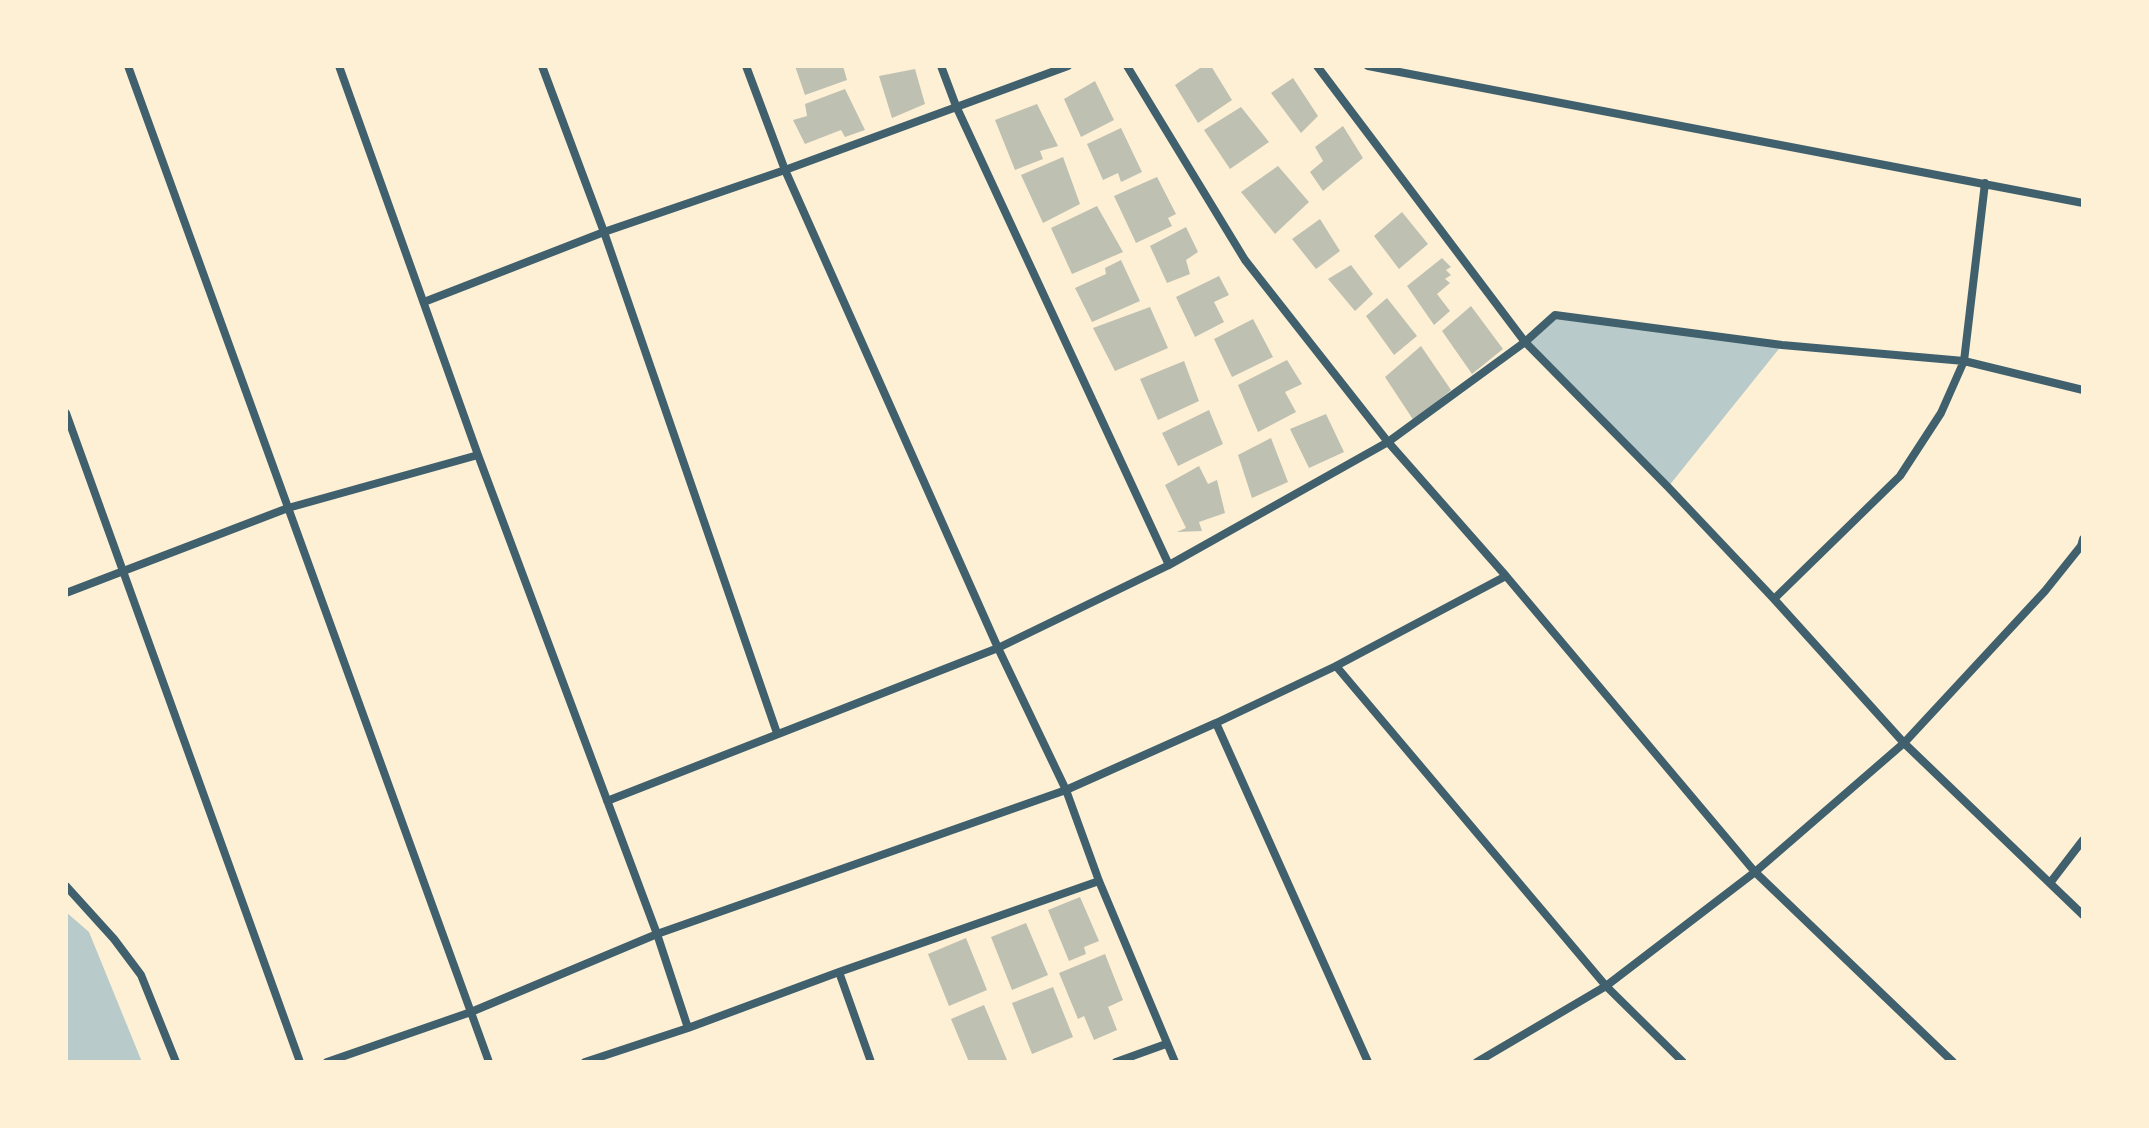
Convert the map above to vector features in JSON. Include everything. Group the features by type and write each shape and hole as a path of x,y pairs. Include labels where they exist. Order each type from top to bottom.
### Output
{"street":[{"path":"128,66 489,1062"},
{"path":"339,66 478,455 657,934 688,1028"},
{"path":"542,66 604,232 777,733"},
{"path":"746,66 785,170 998,648 1066,790 1099,881 1175,1062"},
{"path":"941,66 956,106 1169,565"},
{"path":"424,302 604,232 785,170 1068,66"},
{"path":"1127,66 1245,260 1388,442 1506,576 1755,872 1953,1062"},
{"path":"1317,66 1525,342 1774,599 1904,743 2083,915"},
{"path":"1368,66 2083,203"},
{"path":"1774,599 1900,476 1941,413 1964,361 1985,183"},
{"path":"607,801 998,648 1169,565 1388,442 1525,342 1555,315 1782,345 1964,361 2083,390"},
{"path":"66,413 300,1062"},
{"path":"66,593 288,508 478,455"},
{"path":"1477,1062 1606,986 1755,872 1904,743 2045,591 2081,546 2083,539"},
{"path":"327,1062 471,1012 657,934 1066,790 1336,666 1506,576"},
{"path":"1336,666 1606,986 1683,1062"},
{"path":"1216,723 1368,1062"},
{"path":"2050,883 2083,840"},
{"path":"585,1062 1099,881"},
{"path":"66,886 114,939 141,975 176,1062"},
{"path":"839,972 871,1062"},
{"path":"1116,1062 1166,1044"}],"shaded area":[{"path":"1555,315 1782,345 1668,487 1525,342"},
{"path":"66,912 89,932 142,1062 66,1062"}],"building":[{"path":"795,66 843,66 847,80 805,95"},
{"path":"1203,66 1211,66 1232,100 1198,123 1175,85"},
{"path":"915,69 925,104 892,118 879,76"},
{"path":"1293,78 1318,116 1301,133 1271,93"},
{"path":"1095,81 1114,120 1081,137 1064,99"},
{"path":"845,89 865,130 845,137 841,130 805,144 793,120 807,116 805,104"},
{"path":"1037,104 1058,146 1040,151 1043,159 1015,170 995,120"},
{"path":"1241,107 1269,142 1230,169 1204,130"},
{"path":"1343,126 1363,158 1323,191 1310,172 1323,161 1315,147"},
{"path":"1121,128 1142,172 1121,182 1118,173 1103,180 1087,144"},
{"path":"1063,157 1080,204 1043,223 1021,175"},
{"path":"1278,166 1309,202 1275,234 1241,192"},
{"path":"1157,177 1176,214 1168,218 1172,226 1136,243 1114,196"},
{"path":"1097,206 1123,252 1072,274 1051,228"},
{"path":"1402,212 1428,244 1399,269 1374,236"},
{"path":"1320,219 1340,251 1316,269 1292,239"},
{"path":"1186,227 1198,252 1186,260 1190,274 1167,283 1150,246"},
{"path":"1442,258 1451,267 1446,270 1451,275 1445,279 1450,283 1437,294 1450,311 1434,325 1407,286"},
{"path":"1121,260 1140,301 1092,322 1075,288 1106,274 1105,268"},
{"path":"1351,265 1373,294 1355,311 1328,279"},
{"path":"1219,276 1229,295 1214,302 1224,322 1195,337 1176,297"},
{"path":"1387,298 1417,336 1394,355 1366,316"},
{"path":"1471,306 1503,349 1472,374 1442,331"},
{"path":"1150,307 1168,348 1115,371 1093,328"},
{"path":"1253,319 1273,357 1232,377 1214,339"},
{"path":"1421,346 1451,390 1414,421 1385,377"},
{"path":"1287,360 1302,384 1285,392 1296,412 1258,432 1238,385"},
{"path":"1184,361 1199,401 1158,420 1140,379"},
{"path":"1209,410 1223,444 1178,466 1162,433"},
{"path":"1326,414 1344,452 1309,468 1290,429"},
{"path":"1271,438 1288,482 1252,498 1238,455"},
{"path":"1199,466 1208,484 1217,480 1225,513 1199,522 1202,531 1177,532 1186,528 1165,485"},
{"path":"1080,897 1099,941 1084,947 1086,954 1069,961 1048,910"},
{"path":"1026,923 1048,975 1012,990 991,937"},
{"path":"966,938 987,990 949,1006 928,954"},
{"path":"1105,954 1123,1000 1108,1007 1117,1030 1094,1040 1084,1016 1078,1019 1059,973"},
{"path":"1053,987 1073,1037 1032,1054 1012,1003"},
{"path":"984,1005 1007,1060 1003,1062 969,1062 951,1019"}]}
